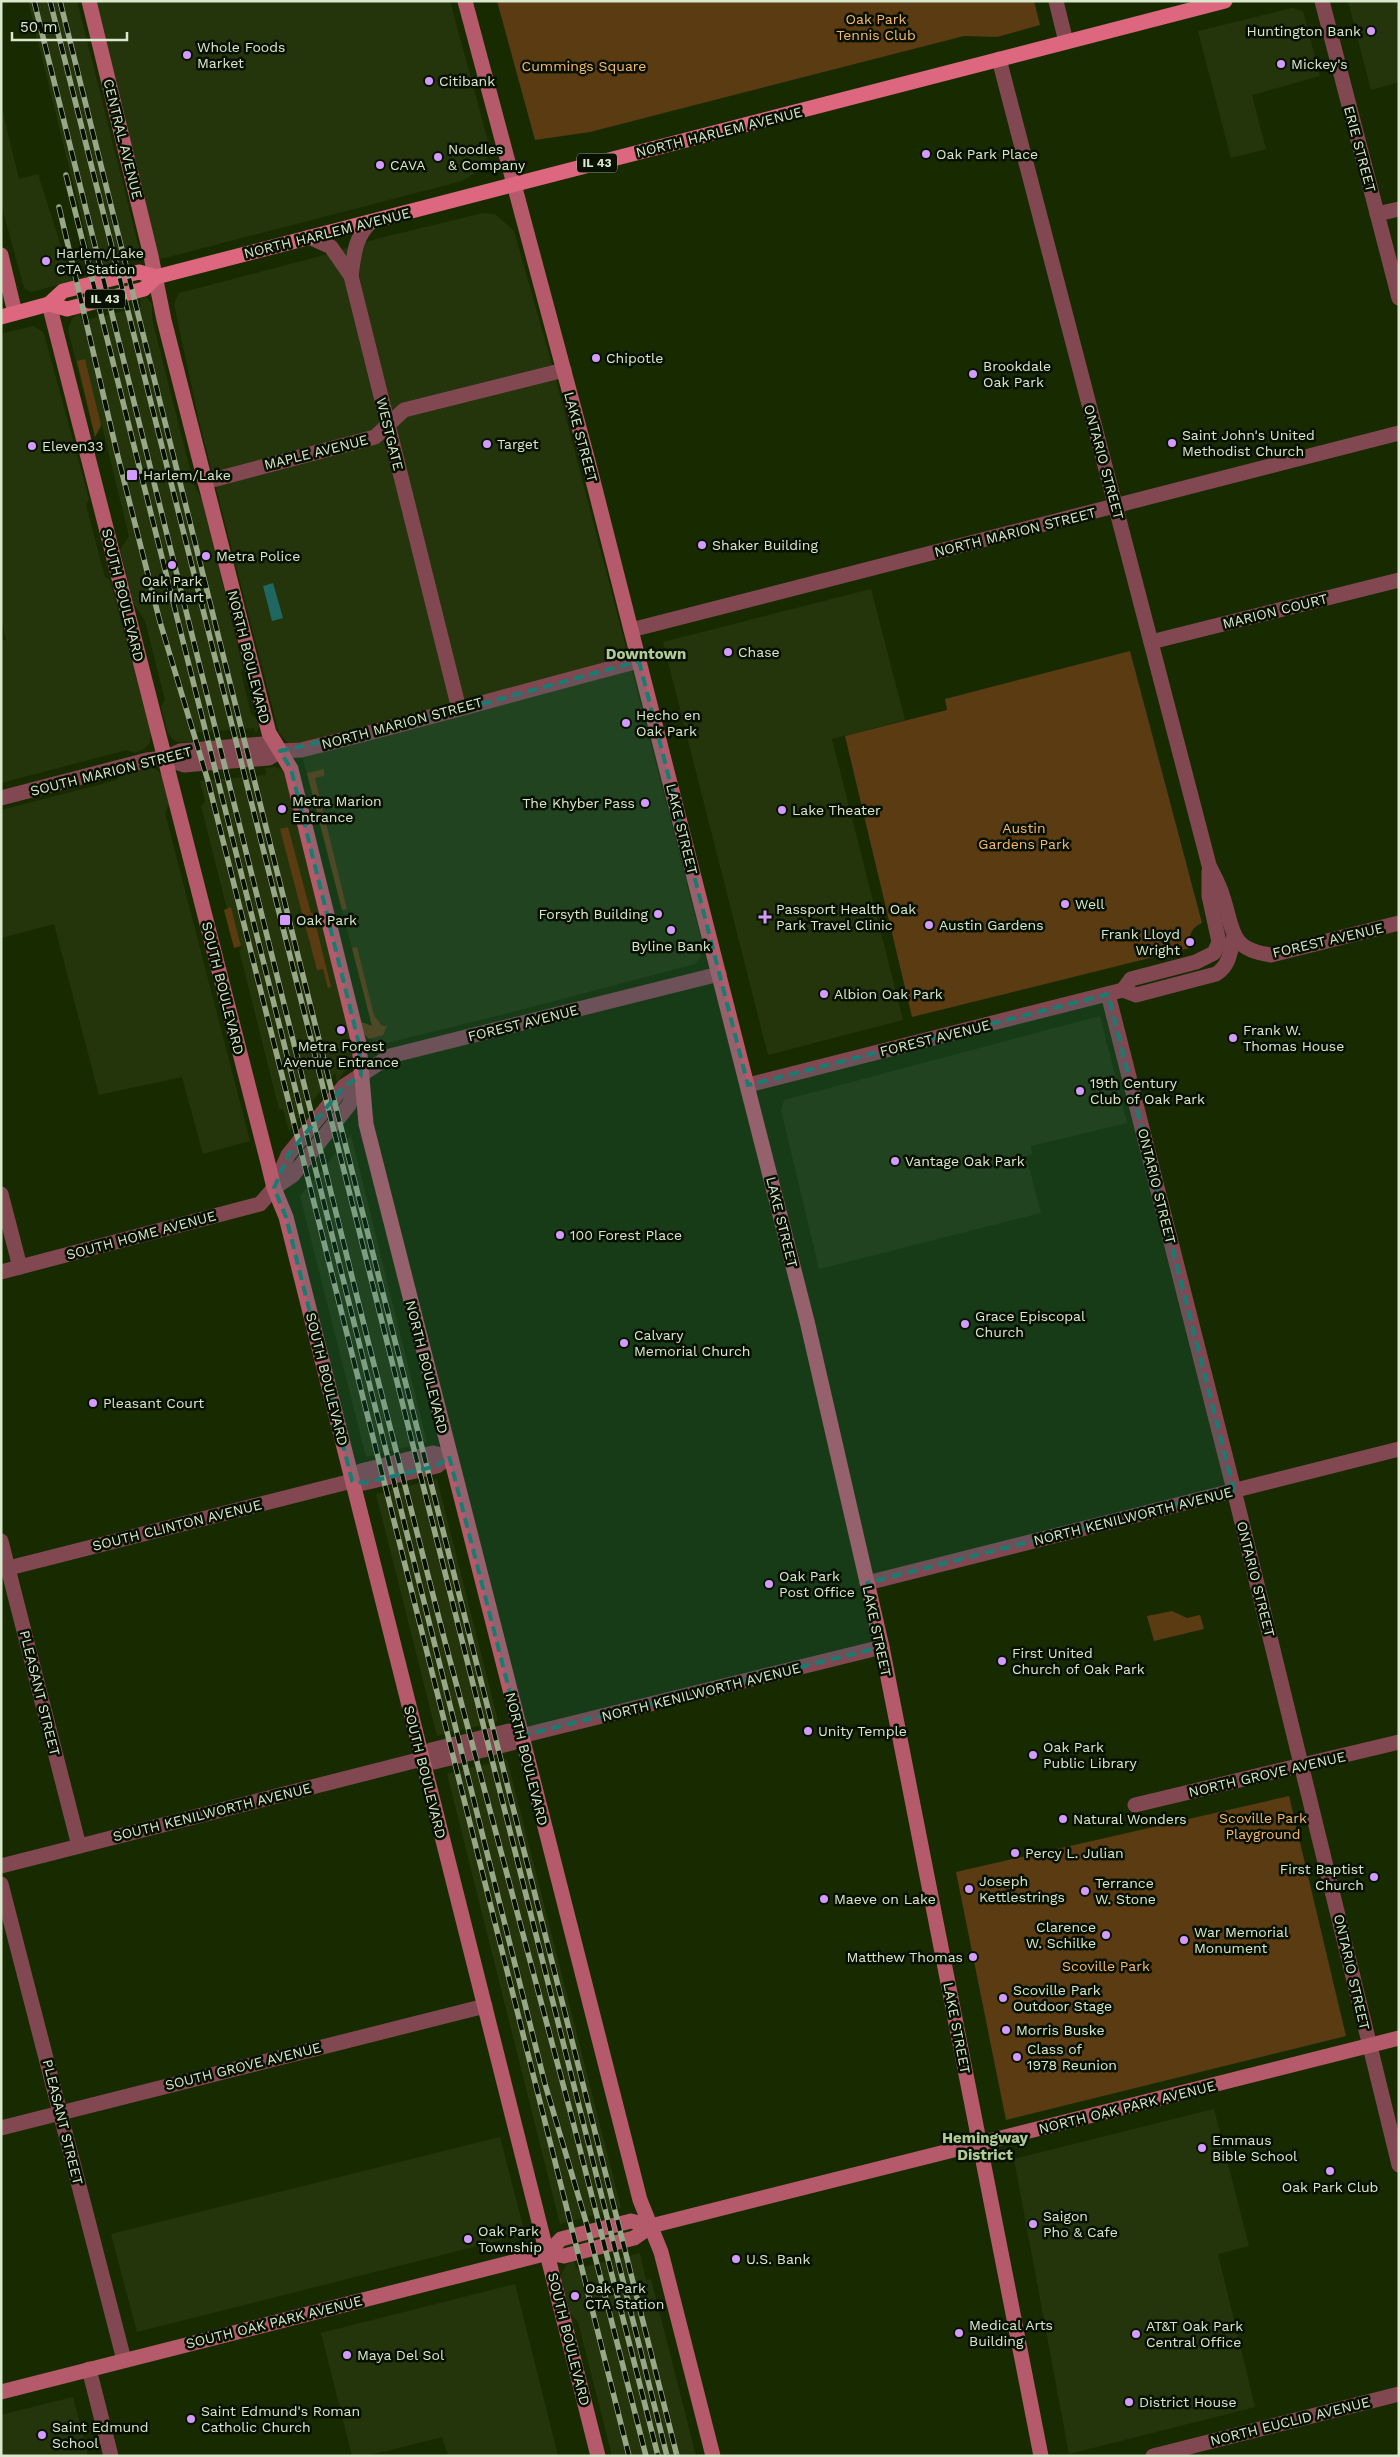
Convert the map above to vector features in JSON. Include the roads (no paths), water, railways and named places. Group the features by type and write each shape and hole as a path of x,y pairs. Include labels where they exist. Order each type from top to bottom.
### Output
{"main road":[{"name":"NORTH HARLEM AVENUE","path":"156,277 1224,1"},
{"name":"IL 43","path":"8,315 49,304 67,309 144,289 156,277"}],"street":[{"name":"CENTRAL AVENUE","path":"89,1 156,277"},
{"name":"LAKE STREET","path":"465,1 516,184 807,1321 882,1647 1041,2456"},
{"path":"1056,1 1066,42"},
{"name":"ERIE STREET","path":"1322,1 1399,298"},
{"name":"ONTARIO STREET","path":"1000,59 1209,865 1223,897 1227,929"},
{"path":"1377,214 1399,209"},
{"name":"WESTGATE","path":"351,276 358,240 364,228 371,222"},
{"name":"WESTGATE","path":"308,238 331,247 351,276 459,709"},
{"path":"1,255 8,315"},
{"name":"NORTH BOULEVARD","path":"156,277 164,320 204,482 269,733 291,768 359,1044 364,1115 449,1457 640,2200 661,2252 713,2456"},
{"name":"SOUTH BOULEVARD","path":"49,304 274,1188 286,1217 598,2456"},
{"name":"MAPLE AVENUE","path":"204,482 375,437 404,410 564,370"},
{"name":"NORTH MARION STREET","path":"631,630 1399,433"},
{"name":"MARION COURT","path":"1151,642 1399,580"},
{"name":"NORTH MARION STREET","path":"280,752 318,746 639,661"},
{"name":"SOUTH MARION STREET","path":"1,798 147,760 164,758 180,751 262,744 280,752"},
{"name":"FOREST AVENUE","path":"1227,929 1238,942 1253,950 1271,955 1399,923"},
{"name":"FOREST AVENUE","path":"1115,992 1131,979 1206,959 1214,954 1227,929"},
{"name":"FOREST AVENUE","path":"748,1085 1115,992 1136,994 1216,974 1224,969 1228,962 1227,929"},
{"path":"1188,964 1192,980"},
{"name":"FOREST AVENUE","path":"361,1076 390,1056 719,974"},
{"name":"ONTARIO STREET","path":"1115,992 1234,1490 1399,2165"},
{"name":"SOUTH HOME AVENUE","path":"1,1272 260,1204 274,1188 293,1175 349,1105 361,1076"},
{"path":"1,1194 20,1267"},
{"name":"NORTH KENILWORTH AVENUE","path":"867,1583 1399,1449"},
{"name":"SOUTH CLINTON AVENUE","path":"5,1569 352,1481 361,1471 433,1453 449,1457"},
{"name":"PLEASANT STREET","path":"1,1541 5,1569 79,1846"},
{"name":"NORTH KENILWORTH AVENUE","path":"422,1759 434,1762 512,1743 521,1736 882,1647"},
{"name":"NORTH GROVE AVENUE","path":"1135,1805 1399,1742"},
{"name":"SOUTH KENILWORTH AVENUE","path":"1,1866 422,1759"},
{"name":"PLEASANT STREET","path":"1,1884 124,2360"},
{"name":"SOUTH GROVE AVENUE","path":"1,2128 485,2006"},
{"name":"NORTH OAK PARK AVENUE","path":"548,2253 564,2256 634,2238 651,2226 1399,2038"},
{"name":"SOUTH OAK PARK AVENUE","path":"1,2392 548,2253"},
{"path":"89,2369 111,2456"},
{"name":"NORTH EUCLID AVENUE","path":"1153,2456 1399,2394"}],"water":[{"path":"273,583 283,618 272,621 263,586"}],"railway":[{"path":"34,1 369,1345 444,1638 572,2118 658,2456"},
{"path":"50,1 667,2456"},
{"path":"60,1 329,1080 677,2456"},
{"path":"66,175 545,2084 587,2225 646,2456"},
{"path":"59,207 117,453 160,622 208,781 629,2456"}],"place":[{"name":"Huntington Bank","path":"1371,31"},
{"name":"Whole Foods Market","path":"187,55"},
{"name":"Mickey's","path":"1281,64"},
{"name":"Citibank","path":"429,81"},
{"name":"Oak Park Place","path":"926,154"},
{"name":"Noodles & Company","path":"438,157"},
{"name":"CAVA","path":"380,165"},
{"name":"Harlem/Lake CTA Station","path":"46,261"},
{"name":"Chipotle","path":"596,358"},
{"name":"Brookdale Oak Park","path":"973,374"},
{"name":"Saint John's United Methodist Church","path":"1172,443"},
{"name":"Target","path":"487,444"},
{"name":"Eleven33","path":"32,446"},
{"name":"Harlem/Lake","path":"132,475"},
{"name":"Shaker Building","path":"702,545"},
{"name":"Metra Police","path":"206,556"},
{"name":"Oak Park Mini Mart","path":"172,565"},
{"name":"Chase","path":"728,652"},
{"name":"Hecho en Oak Park","path":"626,723"},
{"name":"The Khyber Pass","path":"645,803"},
{"name":"Metra Marion Entrance","path":"282,809"},
{"name":"Lake Theater","path":"782,810"},
{"name":"Well","path":"1065,904"},
{"name":"Forsyth Building","path":"658,914"},
{"name":"Passport Health Oak Park Travel Clinic","path":"765,917"},
{"name":"Oak Park","path":"285,920"},
{"name":"Austin Gardens","path":"929,925"},
{"name":"Byline Bank","path":"671,930"},
{"name":"Frank Lloyd Wright","path":"1190,942"},
{"name":"Albion Oak Park","path":"824,994"},
{"name":"Metra Forest Avenue Entrance","path":"341,1030"},
{"name":"Frank W. Thomas House","path":"1233,1038"},
{"name":"19th Century Club of Oak Park","path":"1080,1091"},
{"name":"Vantage Oak Park","path":"895,1161"},
{"name":"100 Forest Place","path":"560,1235"},
{"name":"Grace Episcopal Church","path":"965,1324"},
{"name":"Calvary Memorial Church","path":"624,1343"},
{"name":"Pleasant Court","path":"93,1403"},
{"name":"Oak Park Post Office","path":"769,1584"},
{"name":"First United Church of Oak Park","path":"1002,1661"},
{"name":"Unity Temple","path":"808,1731"},
{"name":"Oak Park Public Library","path":"1033,1755"},
{"name":"Natural Wonders","path":"1063,1819"},
{"name":"Percy L. Julian","path":"1015,1853"},
{"name":"First Baptist Church","path":"1374,1877"},
{"name":"Joseph Kettlestrings","path":"969,1889"},
{"name":"Terrance W. Stone","path":"1085,1891"},
{"name":"Maeve on Lake","path":"824,1899"},
{"name":"Clarence W. Schilke","path":"1106,1935"},
{"name":"War Memorial Monument","path":"1184,1940"},
{"name":"Matthew Thomas","path":"973,1957"},
{"name":"Scoville Park Outdoor Stage","path":"1003,1998"},
{"name":"Morris Buske","path":"1006,2030"},
{"name":"Class of 1978 Reunion","path":"1017,2057"},
{"name":"Emmaus Bible School","path":"1202,2148"},
{"name":"Oak Park Club","path":"1330,2171"},
{"name":"Saigon Pho & Cafe","path":"1033,2224"},
{"name":"Oak Park Township","path":"468,2239"},
{"name":"U.S. Bank","path":"736,2259"},
{"name":"Oak Park CTA Station","path":"575,2296"},
{"name":"Medical Arts Building","path":"959,2333"},
{"name":"AT&T Oak Park Central Office","path":"1136,2334"},
{"name":"Maya Del Sol","path":"347,2355"},
{"name":"District House","path":"1129,2402"},
{"name":"Saint Edmund's Roman Catholic Church","path":"191,2419"},
{"name":"Saint Edmund School","path":"42,2435"}],"district":[{"name":"Downtown","path":"646,654"},
{"name":"Hemingway District","path":"985,2146"}],"park label":[{"name":"Oak Park Tennis Club","path":"876,28"},
{"name":"Cummings Square","path":"584,66"},
{"name":"Austin Gardens Park","path":"1024,836"},
{"name":"Scoville Park Playground","path":"1263,1826"},
{"name":"Scoville Park","path":"1106,1966"}]}
